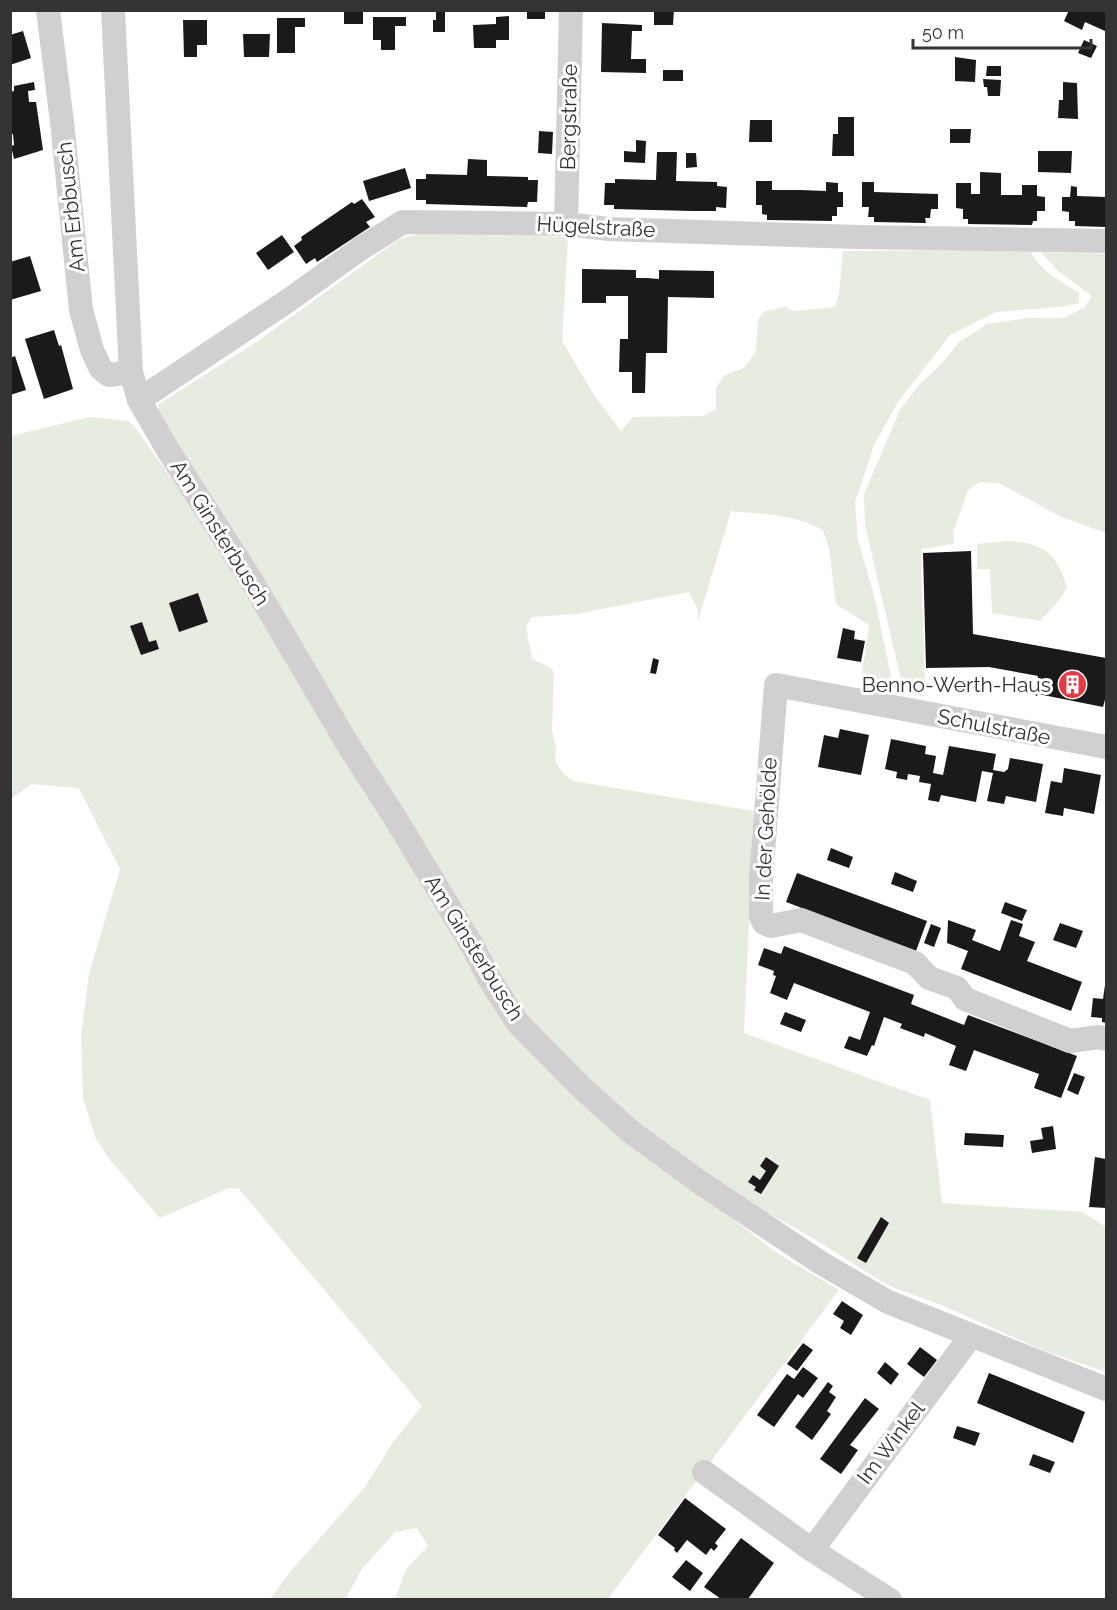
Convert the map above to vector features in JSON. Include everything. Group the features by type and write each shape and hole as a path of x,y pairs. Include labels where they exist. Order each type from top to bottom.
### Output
{"street":[{"name":"Am Erbbusch","path":"48,10 81,310 92,350 101,369 109,375 131,372"},
{"path":"113,10 131,372 139,400"},
{"name":"Bergstraße","path":"566,224 571,10"},
{"name":"Hügelstraße","path":"139,400 403,222 566,224 609,229 858,237 1107,241"},
{"name":"Am Ginsterbusch","path":"139,400 168,450 253,583 517,1022 581,1087 631,1132 701,1183 821,1263 888,1302 1107,1389"},
{"name":"Schulstraße","path":"776,685 1107,747"},
{"name":"In der Gehölde","path":"776,685 761,879 761,917 764,923 771,926 801,920 915,963 929,978 957,988 965,999 1070,1041 1099,1037 1107,1039"},
{"name":"Im Winkel","path":"812,1550 971,1336"},
{"path":"704,1472 812,1550 890,1599"}],"shaded area":[{"path":"417,234 568,237 562,341 594,395 621,431 633,417 703,416 716,409 716,388 722,379 725,375 744,368 756,351 758,319 765,311 786,307 793,311 835,307 839,293 843,251 1030,250 1045,270 1079,293 1079,303 1061,307 996,312 950,335 898,402 874,445 855,502 858,540 875,599 894,690 861,681 869,625 836,604 829,548 823,530 801,521 778,516 731,511 698,621 698,610 689,592 576,614 532,617 526,626 532,659 550,667 554,673 552,730 556,747 555,761 563,773 573,781 754,811 744,1033 930,1100 942,1203 1082,1212 1106,1227 1106,1372 1042,1350 944,1306 887,1285 813,1238 732,1193 648,1138 519,1016 157,415 159,404 258,341 398,240"},
{"path":"1041,252 1106,254 1106,533 1059,516 999,483 980,482 968,490 953,532 954,544 921,549 925,691 903,688 865,526 864,494 900,410 918,386 945,360 958,343 987,324 1028,318 1063,318 1084,308 1092,296 1057,270"},
{"path":"90,417 129,421 134,426 267,612 492,992 628,1138 777,1253 839,1290 608,1599 395,1599 406,1569 428,1546 417,1528 395,1532 362,1569 347,1596 348,1599 270,1599 290,1572 365,1487 393,1442 422,1406 239,1189 229,1188 160,1218 110,1160 96,1139 83,1098 81,1036 89,974 120,869 79,788 32,784 11,799 11,436"},
{"path":"1006,541 1039,547 1047,552 1059,566 1067,588 1040,621 992,613 990,569 977,569 977,544"}],"building":[{"path":"344,10 363,10 363,24 344,24"},
{"path":"445,10 445,32 433,32 436,11"},
{"path":"527,10 545,10 545,19 527,19"},
{"path":"654,10 674,10 673,25 654,25"},
{"path":"1069,10 1106,10 1105,31 1085,22 1082,30 1064,21"},
{"path":"509,16 509,40 496,40 496,48 474,48 473,25 496,24 496,17"},
{"path":"373,17 406,17 406,26 395,26 395,50 381,50 381,40 373,40"},
{"path":"277,18 305,18 305,27 295,27 295,53 277,53"},
{"path":"183,20 207,20 207,45 197,45 197,57 184,57"},
{"path":"602,23 642,25 642,31 632,31 631,59 646,59 646,73 601,72"},
{"path":"23,31 31,58 10,65 10,35"},
{"path":"243,34 270,34 269,57 244,57"},
{"path":"1084,40 1097,46 1091,58 1078,53"},
{"path":"955,57 976,60 975,82 955,81"},
{"path":"987,66 1001,66 1001,76 986,76"},
{"path":"663,70 683,70 683,81 663,81"},
{"path":"983,79 1001,80 1000,96 988,96"},
{"path":"34,82 35,90 28,91 29,102 36,102 43,150 14,159 11,146 14,145 13,134 10,134 10,92 14,91 14,86"},
{"path":"1063,82 1077,83 1078,119 1058,118 1059,100 1063,100"},
{"path":"838,117 854,117 854,156 832,156 833,134 838,134"},
{"path":"750,120 772,120 772,142 749,142"},
{"path":"950,129 971,129 970,143 950,143"},
{"path":"539,131 553,132 552,154 538,153"},
{"path":"636,140 646,141 645,163 624,162 624,151 636,152"},
{"path":"1038,151 1072,151 1071,173 1038,172"},
{"path":"657,152 677,152 676,181 717,182 717,186 727,187 726,208 716,207 716,211 692,211 614,209 614,205 604,205 605,183 615,183 615,179 656,180"},
{"path":"686,153 696,153 697,167 686,168"},
{"path":"468,159 487,160 487,176 528,177 528,180 538,180 537,202 528,202 527,207 426,204 426,200 416,200 416,179 426,179 426,174 467,175"},
{"path":"405,168 411,188 369,201 363,181"},
{"path":"980,172 1001,173 1001,195 1022,195 1022,185 1037,185 1037,196 1045,197 1045,211 1037,211 1037,221 1033,221 1032,225 968,224 968,219 963,219 963,209 956,208 956,183 971,183 971,194 980,194"},
{"path":"756,181 772,181 772,190 826,191 826,182 838,183 838,192 843,192 843,207 837,207 837,216 832,216 832,221 767,220 767,215 762,214 762,205 756,205"},
{"path":"862,182 874,182 874,192 938,194 938,209 931,209 930,218 925,218 926,223 874,222 874,217 868,217 869,207 862,207"},
{"path":"1071,186 1077,187 1077,196 1106,197 1106,227 1075,226 1075,221 1069,221 1069,212 1062,211 1062,197 1070,197"},
{"path":"362,199 375,217 366,222 370,227 317,262 315,258 306,264 294,246 302,240 301,237 352,202 354,204"},
{"path":"282,235 294,252 268,270 256,253"},
{"path":"30,256 41,291 10,300 10,262"},
{"path":"582,269 636,270 636,278 659,279 659,270 714,271 714,298 668,297 667,353 646,353 645,393 632,393 632,372 619,372 620,339 628,339 628,296 606,296 606,303 582,303"},
{"path":"54,330 59,346 61,345 73,389 44,399 25,339"},
{"path":"15,356 26,390 10,395 10,358"},
{"path":"971,551 973,634 1106,658 1106,696 1103,707 1038,694 1037,696 1035,695 1038,676 989,667 926,668 923,553"},
{"path":"198,593 208,622 179,632 169,603"},
{"path":"142,622 149,642 156,640 159,649 141,655 130,626"},
{"path":"843,628 855,631 854,639 865,641 861,662 837,658"},
{"path":"653,658 659,660 656,674 650,673"},
{"path":"840,729 869,735 861,775 818,767 824,735 838,738"},
{"path":"891,739 926,746 925,754 936,756 933,773 943,775 949,746 996,754 993,770 1004,772 1008,769 1010,758 1043,764 1036,802 1006,796 1004,804 987,801 993,773 982,771 976,802 941,795 939,802 928,800 931,784 919,782 920,776 908,774 907,780 896,778 897,772 885,769"},
{"path":"1064,768 1101,775 1094,814 1064,808 1063,816 1045,813 1051,781 1062,783"},
{"path":"831,848 853,857 849,868 827,860"},
{"path":"895,872 917,881 913,892 891,884"},
{"path":"797,873 927,921 916,951 786,902"},
{"path":"1005,902 1027,910 1022,921 1001,913"},
{"path":"948,920 976,930 972,940 1000,951 1011,920 1023,924 1019,936 1035,942 1027,961 1082,982 1071,1011 961,969 968,951 947,943"},
{"path":"1060,923 1083,931 1076,948 1053,940"},
{"path":"931,924 941,928 934,947 924,943"},
{"path":"784,946 914,995 911,1004 964,1025 968,1015 1077,1056 1061,1098 1034,1088 1039,1074 974,1050 966,1071 949,1065 956,1046 925,1033 924,1037 900,1028 902,1024 884,1017 874,1046 872,1045 867,1056 844,1048 849,1036 860,1040 870,1012 794,983 787,1000 770,993 776,976 773,975 774,971 758,965 764,948 781,954"},
{"path":"1105,985 1106,1023 1102,1022 1102,1018 1091,1017 1093,998 1103,999"},
{"path":"785,1012 806,1020 801,1032 780,1024"},
{"path":"1074,1073 1085,1077 1078,1095 1067,1090"},
{"path":"1053,1126 1056,1149 1032,1153 1030,1141 1043,1139 1041,1128"},
{"path":"965,1133 1004,1135 1003,1147 964,1145"},
{"path":"766,1157 779,1166 761,1194 754,1190 756,1187 748,1182 753,1175 760,1180 766,1171 760,1166"},
{"path":"1095,1157 1106,1159 1106,1208 1089,1207"},
{"path":"881,1217 889,1223 866,1263 857,1258"},
{"path":"842,1301 863,1315 851,1335 840,1328 844,1321 833,1314"},
{"path":"803,1343 813,1350 797,1371 787,1364"},
{"path":"920,1347 937,1360 924,1377 907,1364"},
{"path":"885,1362 899,1374 891,1385 877,1373"},
{"path":"803,1367 818,1378 803,1398 798,1394 774,1427 757,1415 787,1374 794,1379"},
{"path":"989,1373 1085,1412 1073,1443 977,1403"},
{"path":"828,1382 833,1386 829,1392 836,1397 827,1411 831,1414 812,1440 795,1427"},
{"path":"865,1398 879,1409 850,1445 858,1450 841,1474 820,1459"},
{"path":"957,1426 980,1433 975,1446 953,1438"},
{"path":"1033,1454 1055,1462 1050,1473 1029,1465"},
{"path":"685,1498 726,1529 715,1543 718,1546 714,1551 711,1548 706,1555 687,1540 677,1553 675,1548 658,1535"},
{"path":"741,1538 774,1563 748,1599 721,1599 704,1587"},
{"path":"686,1560 703,1573 690,1591 672,1577"}],"place":[{"name":"Benno-Werth-Haus","path":"1072,685"}]}
